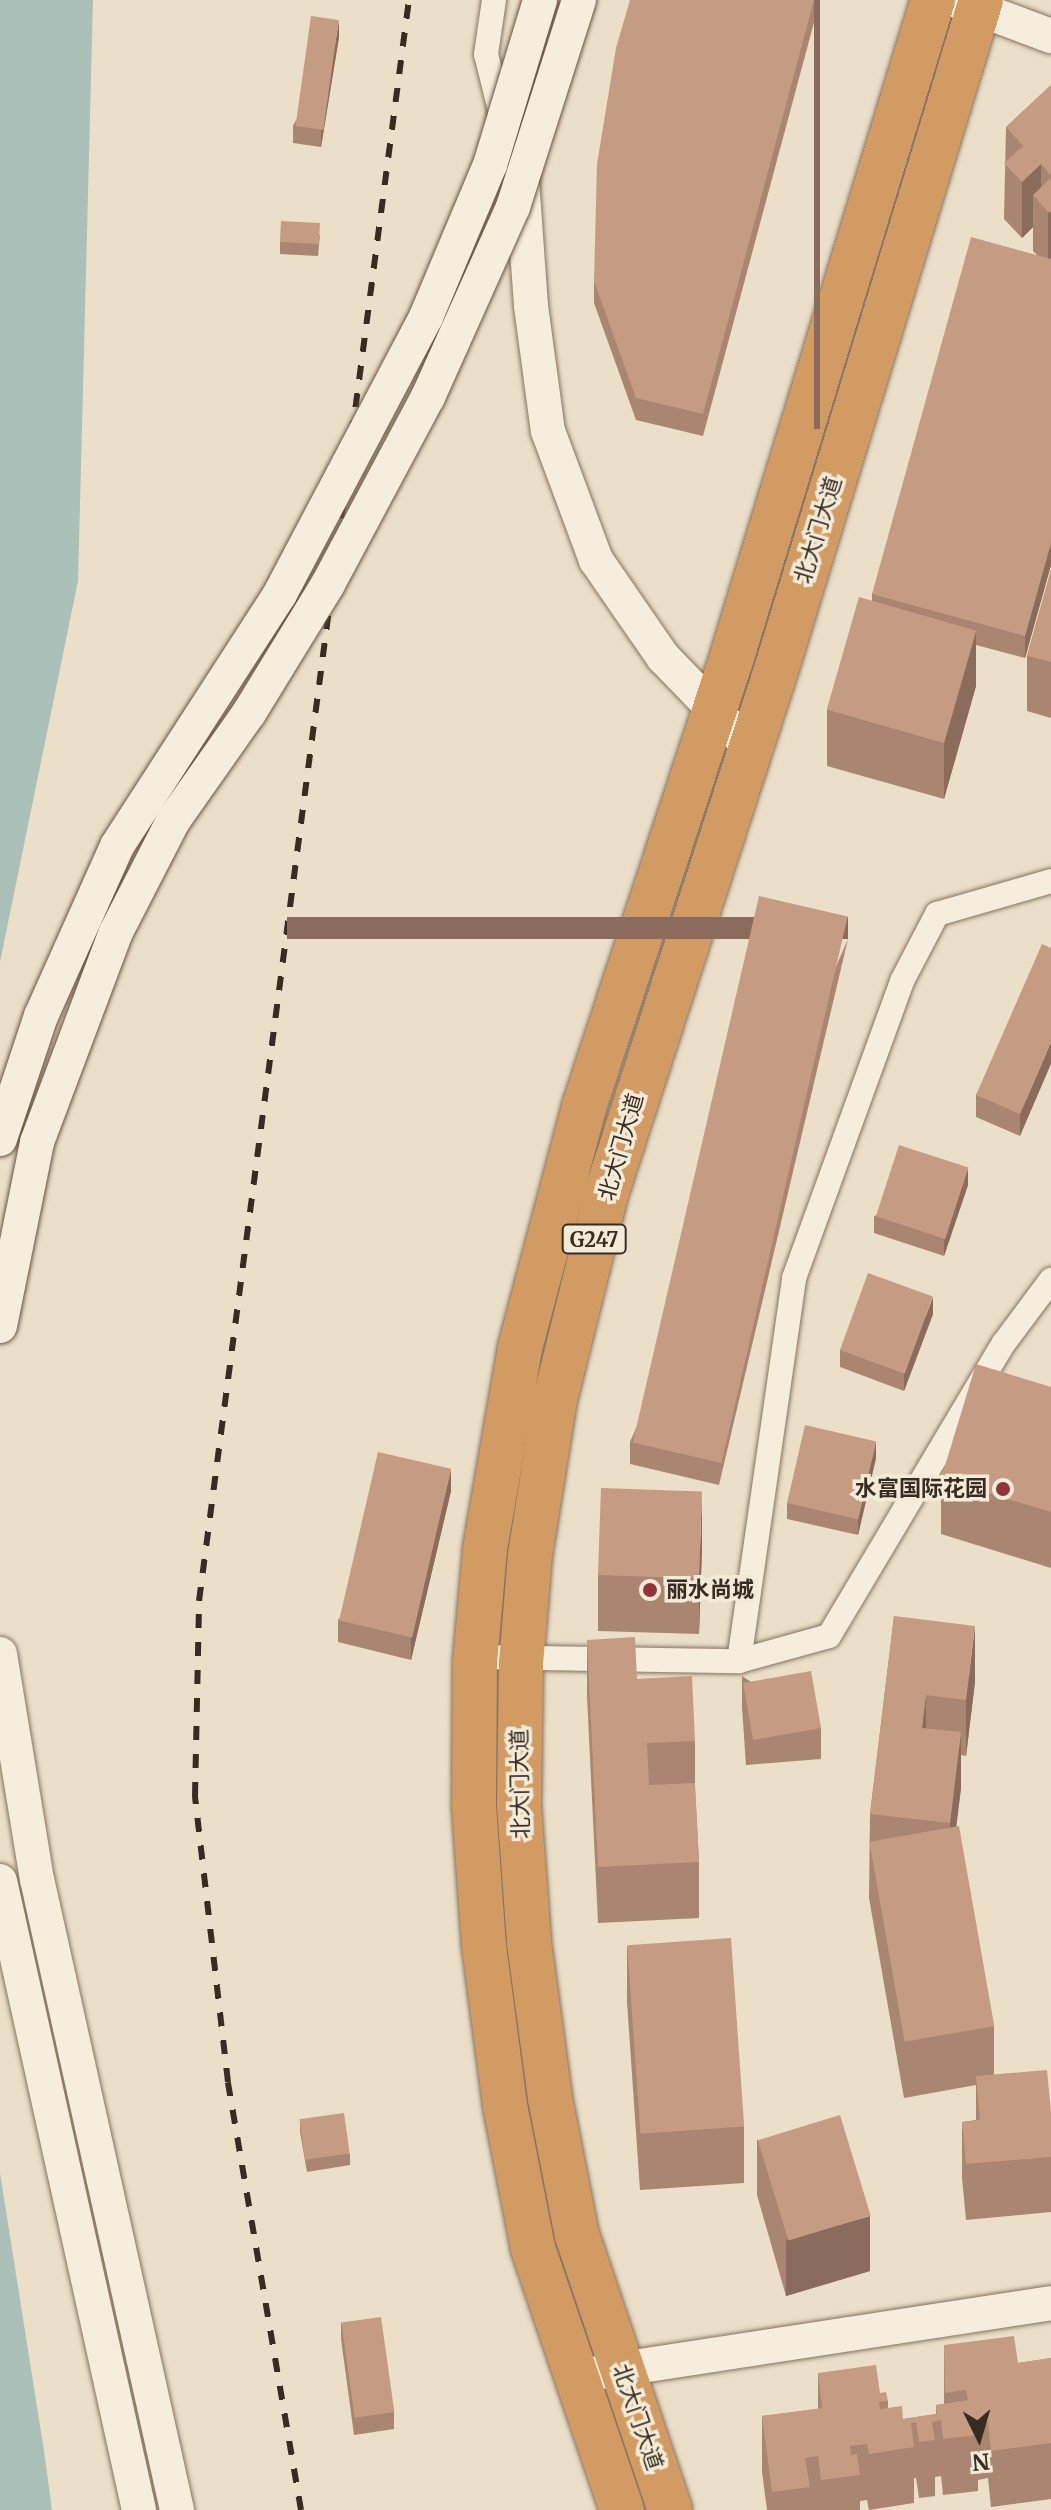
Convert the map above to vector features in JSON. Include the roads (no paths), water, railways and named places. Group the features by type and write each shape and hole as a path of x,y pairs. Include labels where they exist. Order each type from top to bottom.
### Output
{"highway":[{"name":"北大门大道","path":"622,2510 525,2218 496,2046 475,1841 475,1657 496,1471 529,1305 585,1104 715,711 933,0"},
{"name":"北大门大道","path":"670,2510 569,2207 537,2011 521,1839 521,1658 539,1491 574,1316 629,1117 751,748 971,3"}],"main road":[{"path":"0,1139 41,1016 117,846 285,585 426,317 490,165 540,0"},
{"path":"550,0 521,190 548,431 596,560 663,657 751,748"},
{"path":"0,1326 37,1142 105,956 173,821 296,639 428,397 519,193 579,0"},
{"path":"971,3 1051,36"},
{"path":"0,1654 37,1879 115,2212 177,2510"},
{"path":"0,1881 139,2510"},
{"path":"575,2376 1051,2303"}],"street":[{"path":"494,0 486,54 521,190"},
{"path":"739,1661 794,1278 902,981 937,914 1051,881"},
{"path":"475,1657 739,1661 829,1636 1004,1343 1051,1280"}],"water":[{"path":"0,0 93,0 78,581 0,962"},
{"path":"0,2173 44,2451 52,2510 0,2510"}],"railway":[{"path":"301,2510 228,2082 195,1796 199,1601 409,0"}],"place":[{"name":"水富国际花园","path":"1003,1489"},
{"name":"丽水尚城","path":"650,1590"}]}
